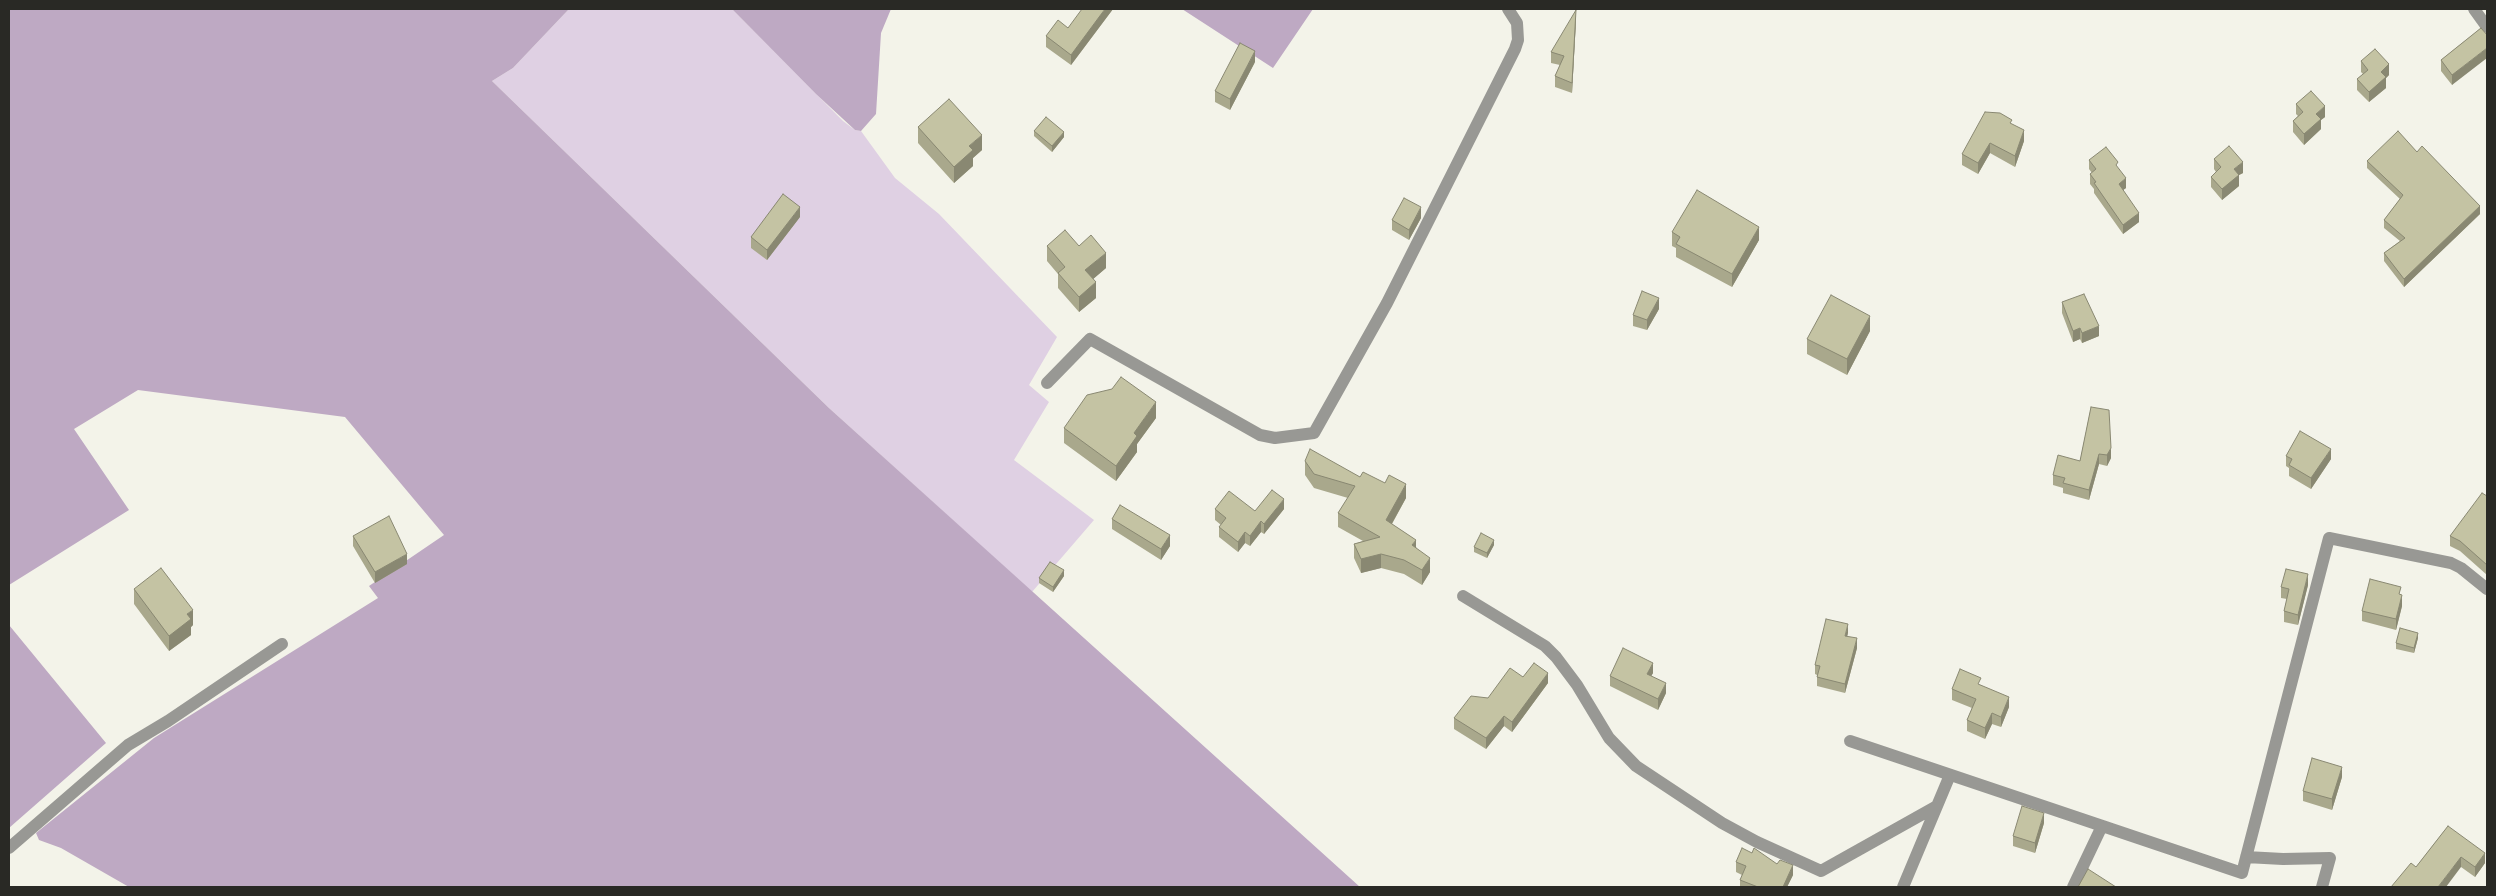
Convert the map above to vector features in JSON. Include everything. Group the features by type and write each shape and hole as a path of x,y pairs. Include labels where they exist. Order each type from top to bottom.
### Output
{"street":[{"path":"1047,383 1090,339 1260,435 1275,438 1314,433 1387,304 1515,49 1518,40 1517,23 1508,9"},
{"path":"2474,9 2487,27"},
{"path":"1850,741 2242,873 2329,538 2450,563 2461,568 2487,589"},
{"path":"1462,596 1545,646 1578,685 1609,738 1636,766 1722,823 1757,842 1821,871 1938,806"},
{"path":"9,848 128,744 168,721 282,644"},
{"path":"1903,887 1950,775"},
{"path":"2073,887 2102,826"},
{"path":"2246,857 2283,859 2330,858 2322,887"}],"shaded area":[{"path":"9,9 569,9 513,68 492,81 829,408 1360,887 129,887 61,848 39,840 36,833 154,738 378,598 369,586 444,535 345,417 138,390 74,429 129,510 9,585"},
{"path":"569,9 732,9 843,121 855,130 861,131 895,178 939,214 1057,337 1029,385 1049,402 1014,460 1094,520 1032,592 829,408 492,81 513,68"},
{"path":"732,9 891,9 881,33 876,114 861,131 855,130 816,94"},
{"path":"1182,9 1313,9 1273,68"},
{"path":"9,625 106,743 9,828"}],"building":[{"path":"1082,9 1105,9 1071,55 1046,36 1058,20 1068,28"},
{"path":"1576,10 1572,83 1555,76 1564,56 1551,52"},
{"path":"2481,28 2487,35 2487,48 2452,75 2441,60"},
{"path":"1240,43 1255,51 1230,99 1215,91"},
{"path":"2375,49 2389,64 2381,72 2386,77 2369,92 2357,79 2368,70 2361,61"},
{"path":"2311,91 2325,106 2316,114 2321,119 2304,134 2293,121 2303,112 2296,104"},
{"path":"949,99 982,135 969,146 973,150 954,167 918,127"},
{"path":"1985,112 2000,113 2012,120 2010,123 2024,130 2015,156 1990,143 1978,163 1962,154"},
{"path":"1046,117 1064,132 1052,146 1034,131"},
{"path":"2398,131 2417,152 2422,146 2480,206 2404,279 2384,253 2405,238 2384,220 2403,195 2367,161"},
{"path":"2229,146 2243,162 2234,169 2239,175 2222,189 2211,177 2221,167 2214,159"},
{"path":"2106,147 2118,162 2116,165 2126,178 2119,184 2139,213 2123,225 2094,183 2096,182 2090,174 2096,169 2089,160"},
{"path":"1697,190 1759,227 1732,274 1676,244 1680,237 1672,232"},
{"path":"783,194 800,207 767,250 751,237"},
{"path":"1404,198 1421,207 1409,230 1392,220"},
{"path":"1065,230 1079,246 1091,235 1106,253 1085,270 1096,282 1079,297 1058,273 1065,267 1047,246"},
{"path":"1642,291 1659,298 1647,320 1633,315"},
{"path":"2084,294 2099,326 2082,333 2080,328 2073,331 2062,302"},
{"path":"1831,295 1870,316 1847,359 1807,339"},
{"path":"1121,377 1156,402 1134,433 1137,436 1116,466 1064,428 1087,395 1112,389"},
{"path":"2091,407 2109,410 2111,448 2107,455 2099,454 2089,490 2063,483 2065,478 2053,475 2058,455 2080,461"},
{"path":"2300,431 2331,449 2311,478 2289,465 2292,459 2286,456"},
{"path":"1310,449 1360,477 1363,472 1385,483 1389,475 1406,484 1386,520 1416,540 1412,545 1430,558 1422,570 1404,560 1381,554 1361,559 1354,544 1380,537 1338,513 1355,486 1314,474 1305,461"},
{"path":"1272,490 1284,499 1264,524 1261,521 1250,536 1245,532 1238,542 1219,527 1226,518 1215,509 1229,491 1255,511"},
{"path":"2482,493 2487,496 2487,565 2460,541 2450,536"},
{"path":"1120,505 1170,535 1161,549 1112,519"},
{"path":"389,516 407,554 375,572 353,536"},
{"path":"1481,533 1494,540 1487,553 1474,547"},
{"path":"1050,562 1064,570 1053,587 1039,578"},
{"path":"161,568 193,610 187,614 191,619 169,636 134,589"},
{"path":"2286,569 2308,574 2298,615 2284,611 2289,589 2281,587"},
{"path":"2370,579 2401,587 2399,594 2402,595 2396,619 2362,611"},
{"path":"1826,619 1848,624 1845,636 1857,638 1845,684 1817,677 1820,666 1815,665"},
{"path":"2400,628 2418,633 2414,648 2396,643"},
{"path":"1623,648 1653,663 1647,674 1666,683 1658,699 1610,676"},
{"path":"1534,663 1548,673 1512,722 1504,716 1486,738 1454,718 1471,696 1488,698 1510,668 1523,677"},
{"path":"1960,669 1981,678 1978,684 2009,697 2001,717 1992,713 1985,728 1967,720 1976,699 1952,689"},
{"path":"2312,758 2342,767 2332,799 2303,791"},
{"path":"2022,806 2044,813 2035,843 2013,836"},
{"path":"2448,826 2485,853 2475,867 2461,857 2438,887 2391,887 2411,863 2416,867"},
{"path":"1742,848 1752,853 1754,848 1777,864 1780,860 1793,865 1783,887 1758,887 1740,880 1746,866 1736,862"},
{"path":"2088,869 2116,887 2078,887"}]}
